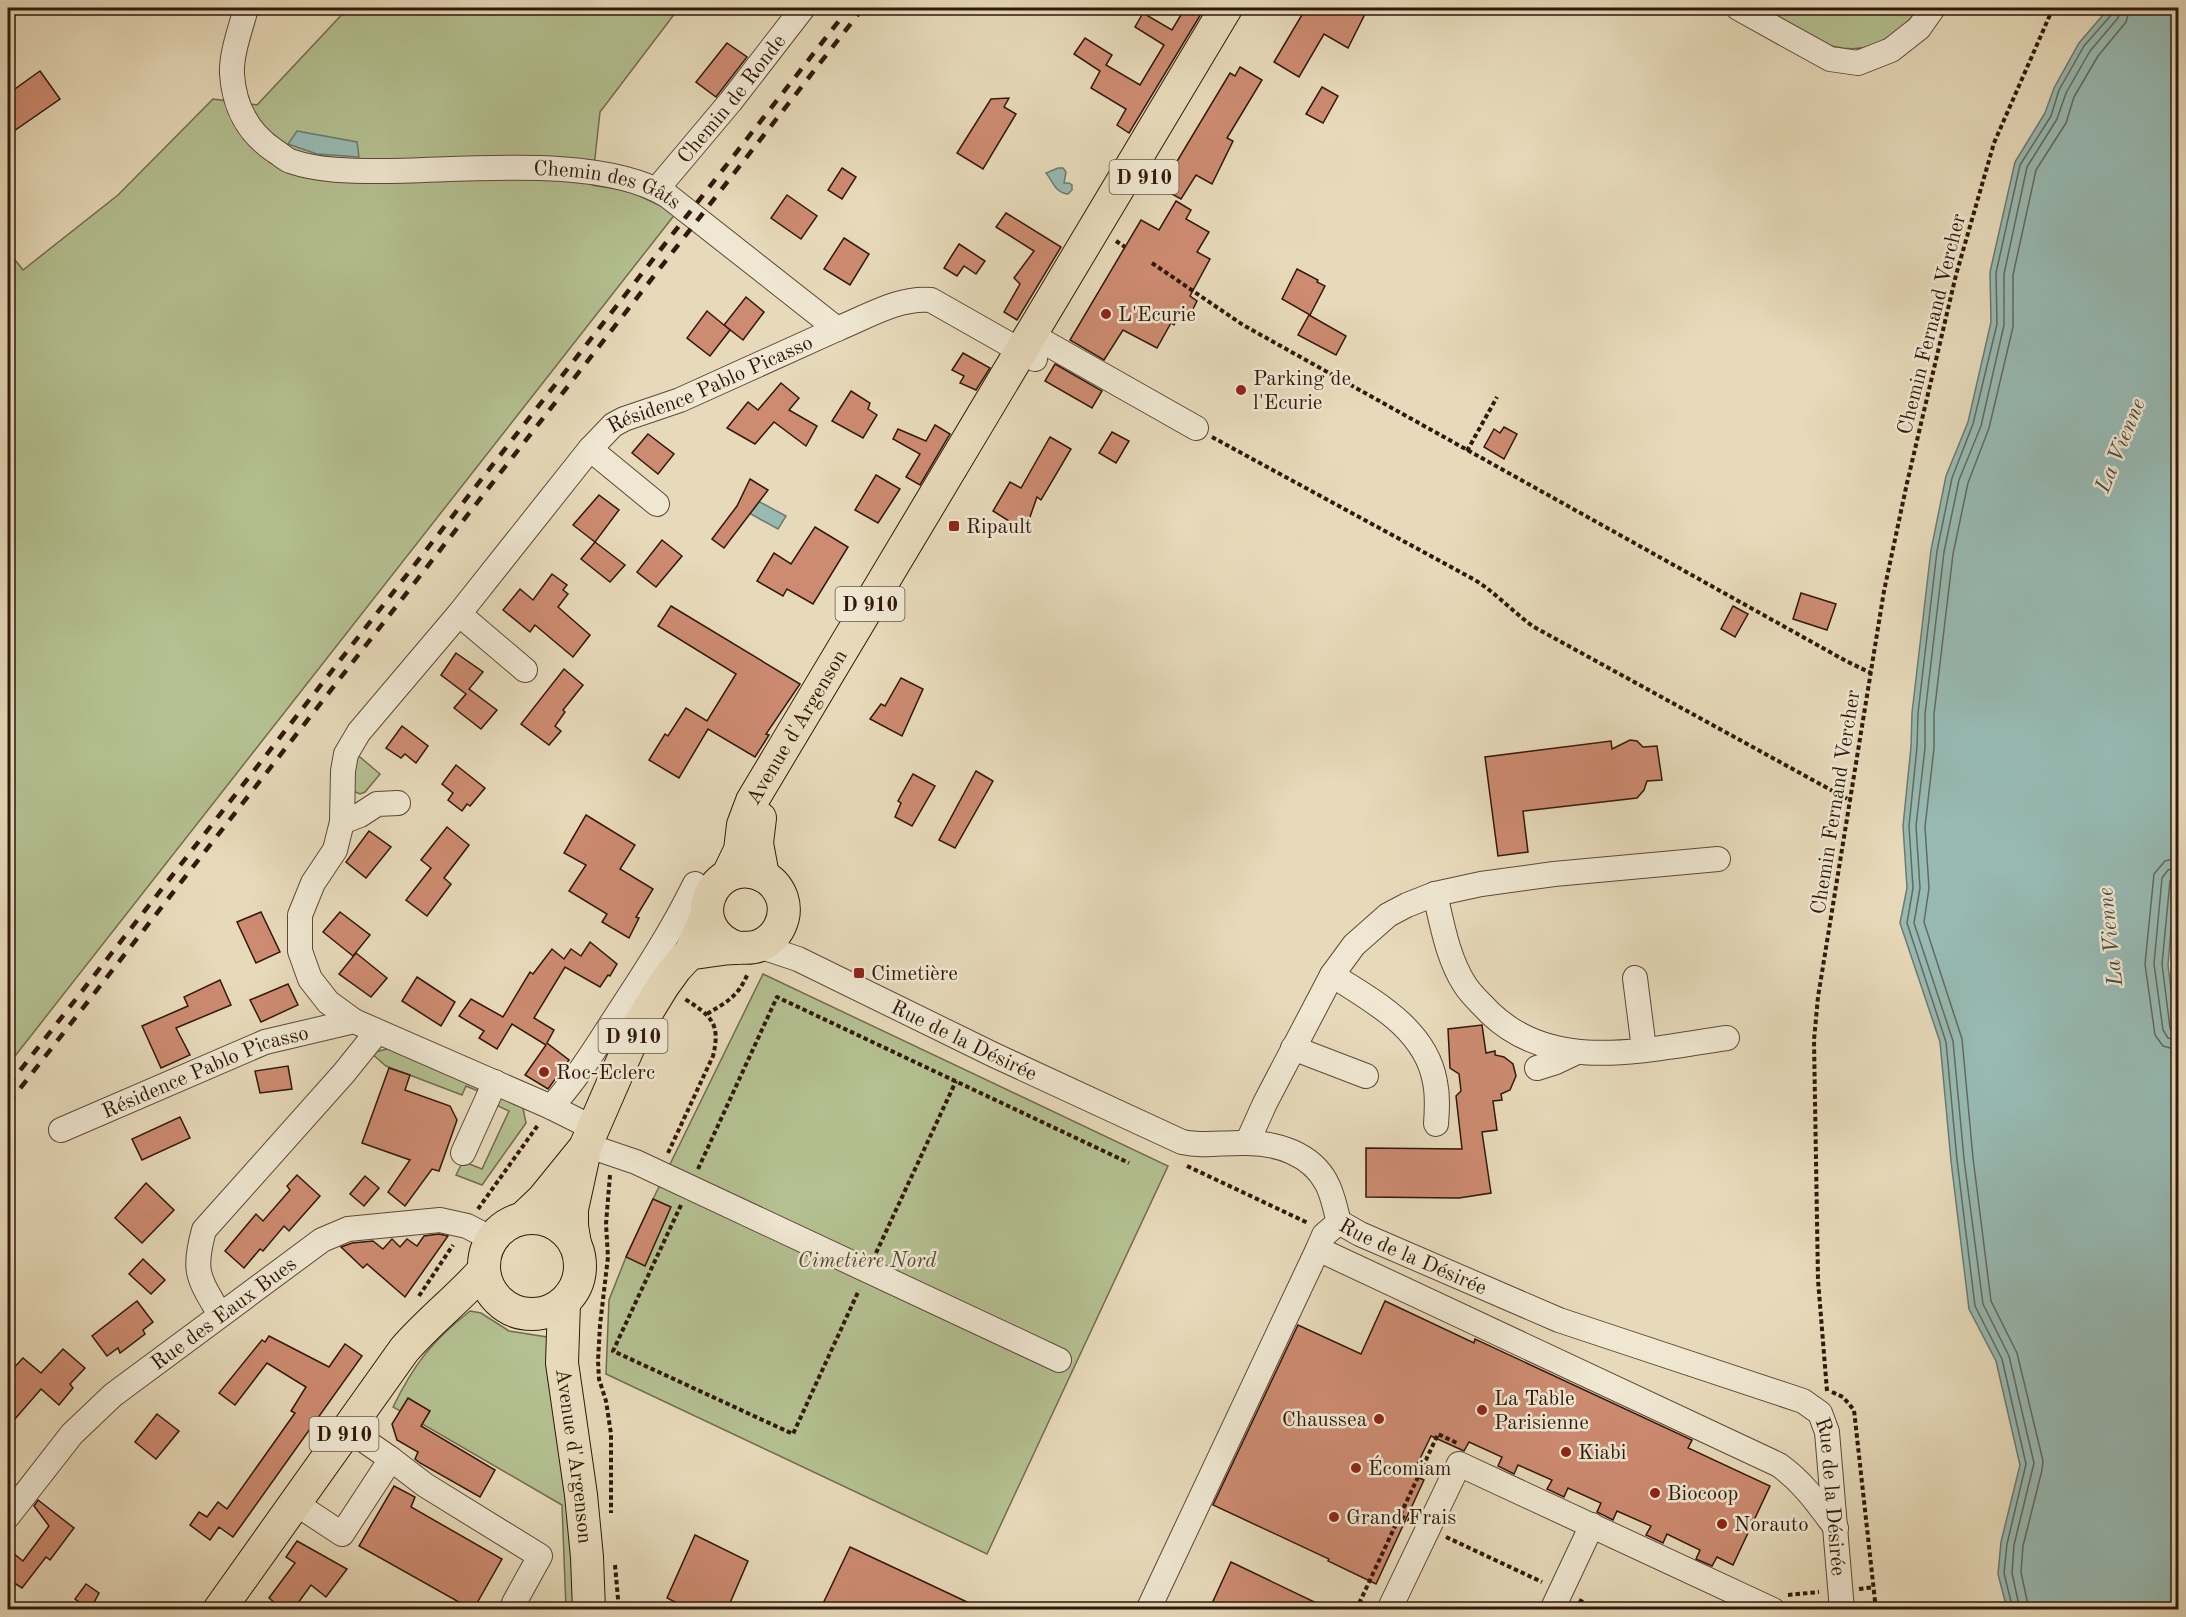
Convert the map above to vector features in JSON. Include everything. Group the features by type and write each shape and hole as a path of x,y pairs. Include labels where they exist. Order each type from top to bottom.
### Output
{"main road":[{"name":"D 910","path":"1034,345 1226,8"},
{"name":"D 910","path":"1034,345 1246,8"},
{"name":"Avenue d'Argenson","path":"728,875 740,850 744,825 752,801 1034,345"},
{"name":"Avenue d'Argenson","path":"763,876 756,836 765,808 1034,345"},
{"path":"690,953 749,953 777,932 784,909 780,893 770,880 745,872 728,875 721,880 711,892 707,916 717,936 726,944 749,953"},
{"name":"D 910","path":"575,1244 572,1209 590,1137 627,1048 663,986 690,953 707,916"},
{"name":"D 910","path":"523,1218 543,1198 590,1137"},
{"path":"523,1218 548,1221 568,1234 579,1254 580,1276 577,1286 564,1303 540,1314 527,1315 514,1312 502,1305 486,1284 483,1271 485,1254 479,1232 500,1229 523,1218"},
{"name":"D 910","path":"219,1610 409,1344 483,1271"},
{"name":"Avenue d'Argenson","path":"564,1303 562,1363 581,1495 589,1610"}],"street":[{"name":"Chemin des Gâts","path":"246,8 232,72 236,102 248,126 264,144 288,160 316,167 355,171 548,169 624,178 657,189 679,204 837,329"},
{"name":"Chemin de Ronde","path":"657,189 731,101 803,8"},
{"path":"1738,8 1830,59 1858,63 1890,50 1910,36 1919,28 1933,8"},
{"path":"837,329 904,301 918,298 931,300 1034,345 1196,428"},
{"name":"Résidence Pablo Picasso","path":"837,329 680,400 624,419 613,425 590,449 459,614 351,744 343,771 342,822 335,850 313,883 300,915 300,951 310,979 328,1002 354,1021 551,1107 590,1137 636,1162 1059,1360"},
{"name":"Résidence Pablo Picasso","path":"590,449 657,504"},
{"path":"459,614 525,670"},
{"path":"342,822 377,804 398,803"},
{"path":"1247,1143 1293,1048 1332,975 1354,945 1373,926 1407,905 1435,894 1481,884 1554,874 1718,859"},
{"path":"551,1107 572,1083 643,975 677,921 695,884"},
{"path":"1435,894 1445,935 1465,985 1479,1002 1509,1028 1526,1038 1575,1053 1617,1053 1727,1038"},
{"path":"783,917 798,958"},
{"name":"Rue de la Désirée","path":"749,953 798,958 994,1055 1182,1142 1196,1145 1247,1143 1285,1149 1299,1154 1310,1162 1327,1184 1340,1222 1360,1234 1559,1320 1803,1401 1820,1413 1827,1432 1842,1610"},
{"path":"1332,975 1374,1001 1416,1040 1431,1067 1435,1081 1436,1124"},
{"path":"1635,978 1644,1049"},
{"name":"Résidence Pablo Picasso","path":"61,1130 265,1042 354,1021"},
{"path":"220,1315 200,1280 197,1255 204,1230 344,1073 377,1032"},
{"path":"1293,1048 1366,1076"},
{"path":"1537,1068 1575,1053"},
{"path":"463,1153 495,1082"},
{"name":"Rue des Eaux Bues","path":"8,1516 72,1434 113,1395 304,1252 335,1234 361,1227 441,1220 479,1232"},
{"path":"1148,1610 1324,1235 1340,1222"},
{"path":"1318,1249 1779,1465 1794,1475 1804,1486 1836,1528"},
{"path":"348,1429 425,1485 540,1556 514,1603"},
{"path":"295,1503 342,1534 391,1459"},
{"path":"1389,1610 1459,1464 1773,1610"},
{"path":"1556,1600 1592,1525"}],"path":[{"name":"Chemin Fernand Vercher","path":"1876,1610 1858,1427 1854,1410 1842,1397 1827,1391 1818,1280 1814,1040 1818,998 1884,591 1956,276 1994,142 2053,8"},
{"path":"1152,263 1243,325 1871,673"},
{"path":"1467,451 1497,397"},
{"path":"1196,428 1475,580 1491,590 1517,615 1534,627 1851,801"},
{"path":"707,1014 735,997 742,988 749,953"},
{"path":"659,1173 713,1056 717,1040 707,1014 663,986"},
{"path":"956,1081 792,1434 613,1351 777,997 956,1081 1129,1163"},
{"path":"416,1301 479,1232 551,1107"},
{"path":"1394,1513 1428,1529 1556,1600 1600,1610"},
{"path":"1365,1610 1357,1608 1369,1581"}],"green space":[{"path":"348,8 679,8 600,112 592,185 629,191 676,213 8,1065 8,251 23,270 118,195 213,99 257,105"},
{"path":"1762,8 1919,8 1906,24 1889,37 1872,46 1855,49 1839,48 1823,43"},
{"path":"354,752 380,774 365,792 360,794 355,792 353,787"},
{"name":"Cimetière Nord","path":"763,974 1168,1166 987,1554 606,1374 609,1300 653,1199"},
{"path":"391,1048 480,1086 478,1091 466,1086 462,1095 386,1066 371,1053"},
{"path":"499,1095 522,1103 526,1123 482,1185 456,1175 461,1165 467,1163 482,1169 509,1111 494,1104"},
{"path":"470,1311 481,1313 509,1331 547,1337 569,1509 576,1609 566,1609 562,1505 393,1407 425,1354"}],"water":[{"name":"La Vienne","path":"2109,8 2178,8 2178,850 2168,965 2178,1047 2178,1609 2007,1609 1998,1574 2001,1542 2020,1465 1996,1361 1969,1309 1951,1161 1940,1042 1900,923 1907,888 1903,826 1912,713 1931,550 1946,476 1968,422 1991,322 1990,272 2015,162 2045,113 2054,88 2079,43"},
{"path":"297,131 357,142 359,157 317,154 288,144"},
{"path":"1063,168 1066,172 1064,183 1072,185 1072,190 1068,194 1057,189 1046,173"},
{"path":"756,500 786,516 778,529 749,513"}],"building":[{"path":"1185,8 1191,8 1201,14 1129,133 1117,125 1126,109 1091,88 1100,71 1074,54 1085,38 1112,55 1106,65 1140,85 1164,45 1135,27 1143,13 1172,30"},
{"path":"1306,8 1368,8 1348,48 1324,34 1299,77 1274,62"},
{"path":"727,43 747,57 716,97 696,82"},
{"path":"1240,67 1262,80 1227,138 1233,141 1212,184 1196,175 1181,199 1161,188 1230,73 1235,76"},
{"path":"40,71 60,99 8,135 8,94"},
{"path":"1322,87 1338,96 1323,123 1306,114"},
{"path":"1009,98 1004,107 1016,114 983,169 957,153 991,99"},
{"path":"842,168 856,177 842,199 828,190"},
{"path":"787,195 817,216 801,239 771,218"},
{"path":"1176,201 1191,210 1186,219 1209,232 1197,252 1210,259 1190,296 1197,301 1190,315 1181,309 1174,325 1171,323 1157,348 1123,330 1104,360 1070,340 1141,220 1159,230"},
{"path":"1006,213 1061,247 1017,320 1004,312 1020,284 1014,278 1034,251 996,227"},
{"path":"844,238 869,254 850,285 824,269"},
{"path":"959,244 985,261 976,274 964,266 957,276 944,268"},
{"path":"1297,269 1325,286 1310,315 1282,299"},
{"path":"746,297 764,312 743,340 724,325"},
{"path":"707,311 730,330 710,356 687,338"},
{"path":"1309,315 1346,336 1336,355 1298,335"},
{"path":"963,353 990,368 976,390 960,383 964,376 952,370"},
{"path":"1055,364 1102,391 1092,408 1045,381"},
{"path":"781,383 799,398 789,410 817,426 806,446 774,422 755,444 727,428 748,402 758,410"},
{"path":"851,391 870,403 868,409 877,415 863,438 832,421"},
{"path":"935,425 950,434 920,485 906,477 920,454 893,439 898,429 926,441"},
{"path":"1504,427 1517,434 1504,459 1484,447 1494,429 1500,433"},
{"path":"1112,432 1129,441 1116,463 1099,453"},
{"path":"648,434 674,454 658,474 632,453"},
{"path":"1050,437 1071,449 1041,500 1037,497 1025,531 993,511 1010,482 1021,488"},
{"path":"876,475 900,489 878,523 855,510"},
{"path":"750,479 768,490 724,548 712,539 737,506"},
{"path":"599,495 619,510 595,542 573,525"},
{"path":"815,527 848,547 813,604 787,589 783,596 757,581 774,553 791,564"},
{"path":"662,540 682,556 656,587 637,572"},
{"path":"595,542 625,565 610,582 581,559"},
{"path":"552,574 567,585 563,590 568,594 558,607 590,635 573,657 535,625 530,632 503,610 520,589 533,600"},
{"path":"1801,593 1836,604 1827,630 1793,619"},
{"path":"671,606 800,684 766,734 769,735 755,757 708,729 679,778 649,760 665,734 668,736 686,708 707,721 736,674 658,626"},
{"path":"1733,606 1748,614 1735,637 1721,629"},
{"path":"456,653 483,672 469,689 497,710 481,729 454,708 466,694 441,675"},
{"path":"564,669 583,685 563,710 565,712 555,726 561,731 549,745 521,724"},
{"path":"901,678 923,689 902,736 870,719 881,704 885,706"},
{"path":"402,726 428,746 416,763 405,754 401,758 386,748"},
{"path":"1630,740 1637,741 1643,747 1657,746 1662,780 1647,781 1644,790 1637,798 1523,811 1528,852 1498,856 1485,757 1611,741 1612,749"},
{"path":"456,765 485,788 470,806 467,804 462,811 448,800 453,793 442,784"},
{"path":"976,771 993,781 955,848 939,840"},
{"path":"913,774 935,786 912,826 895,817 901,803 898,801"},
{"path":"586,815 635,845 620,869 653,889 636,917 639,918 629,938 602,922 607,914 569,891 586,865 564,853"},
{"path":"447,827 469,845 444,878 451,884 427,916 406,900 431,868 421,860"},
{"path":"369,831 391,847 366,878 346,862"},
{"path":"261,912 280,952 256,963 237,922"},
{"path":"340,912 370,935 353,956 323,932"},
{"path":"590,942 617,964 610,976 608,975 600,987 565,967 534,1018 554,1030 547,1043 569,1060 548,1089 525,1075 546,1045 512,1024 497,1049 479,1038 484,1031 459,1016 471,999 503,1017 530,972 533,974 552,949 564,959 571,949 581,956"},
{"path":"356,953 387,978 371,997 339,974"},
{"path":"417,977 455,1002 441,1026 402,1001"},
{"path":"220,980 231,1005 176,1028 190,1055 161,1068 142,1026 188,1006 184,997"},
{"path":"288,984 298,1005 261,1022 250,1000"},
{"path":"1482,1025 1486,1053 1495,1051 1495,1055 1504,1057 1513,1064 1516,1076 1510,1090 1501,1094 1502,1100 1493,1101 1497,1130 1482,1132 1491,1193 1459,1198 1366,1197 1366,1148 1462,1149 1456,1096 1461,1091 1459,1074 1450,1068 1448,1029"},
{"path":"288,1066 292,1089 260,1093 255,1071"},
{"path":"389,1068 410,1075 405,1090 450,1106 457,1120 439,1171 432,1169 405,1206 388,1192 410,1160 362,1143"},
{"path":"180,1117 190,1138 142,1160 132,1139"},
{"path":"297,1175 320,1196 289,1231 284,1226 263,1251 260,1249 244,1268 225,1251 256,1214 263,1221 290,1190 287,1186"},
{"path":"365,1176 379,1188 364,1206 350,1194"},
{"path":"146,1183 174,1210 142,1243 115,1218"},
{"path":"653,1199 671,1207 645,1266 626,1257"},
{"path":"439,1234 448,1236 405,1297 367,1264 363,1268 341,1247 352,1243 373,1241 383,1249 392,1239 400,1247 407,1239 417,1246 424,1236"},
{"path":"143,1259 165,1280 151,1294 129,1274"},
{"path":"137,1301 153,1322 143,1330 145,1334 120,1353 118,1348 107,1356 92,1336"},
{"path":"1385,1301 1474,1343 1475,1339 1692,1440 1688,1448 1770,1486 1733,1565 1717,1557 1712,1566 1696,1559 1700,1550 1667,1534 1663,1543 1646,1535 1651,1526 1617,1511 1613,1520 1597,1512 1601,1503 1568,1488 1564,1497 1547,1489 1552,1480 1518,1465 1514,1474 1498,1466 1502,1457 1469,1442 1464,1451 1431,1436 1412,1475 1424,1480 1376,1584 1328,1561 1329,1559 1213,1505 1298,1325 1361,1354"},
{"path":"269,1336 329,1367 345,1344 362,1356 233,1537 219,1527 210,1540 190,1525 199,1512 207,1517 218,1502 227,1509 295,1413 291,1411 306,1387 267,1363 235,1405 219,1393 262,1340 265,1342"},
{"path":"63,1349 85,1368 70,1384 73,1388 59,1405 41,1389 8,1427 8,1374 23,1358 41,1373"},
{"path":"408,1398 430,1411 421,1426 495,1470 480,1497 420,1463 415,1459 418,1452 397,1440 392,1424"},
{"path":"157,1414 179,1431 156,1459 135,1442"},
{"path":"394,1486 415,1497 411,1507 502,1559 473,1610 359,1546"},
{"path":"38,1500 74,1528 50,1560 46,1557 22,1588 8,1579 8,1549 23,1561 49,1526 34,1506"},
{"path":"695,1535 748,1561 727,1610 691,1610 667,1598"},
{"path":"297,1541 347,1569 326,1597 311,1585 293,1610 283,1610 269,1598 295,1563 286,1557"},
{"path":"850,1547 897,1569 984,1610 820,1610"},
{"path":"1231,1562 1331,1610 1209,1610"},
{"path":"86,1584 99,1593 90,1610 75,1599"}],"railway":[{"path":"8,1086 849,8"},
{"path":"8,1104 863,8"}],"place":[{"name":"L'Ecurie","path":"1106,314"},
{"name":"Parking de l'Ecurie","path":"1241,390"},
{"name":"Ripault","path":"954,526"},
{"name":"Cimetière","path":"859,973"},
{"name":"Roc-Eclerc","path":"544,1072"},
{"name":"La Table Parisienne","path":"1482,1410"},
{"name":"Chaussea","path":"1379,1419"},
{"name":"Kiabi","path":"1566,1452"},
{"name":"Écomiam","path":"1356,1468"},
{"name":"Biocoop","path":"1655,1493"},
{"name":"Grand Frais","path":"1334,1517"},
{"name":"Norauto","path":"1722,1524"}]}
